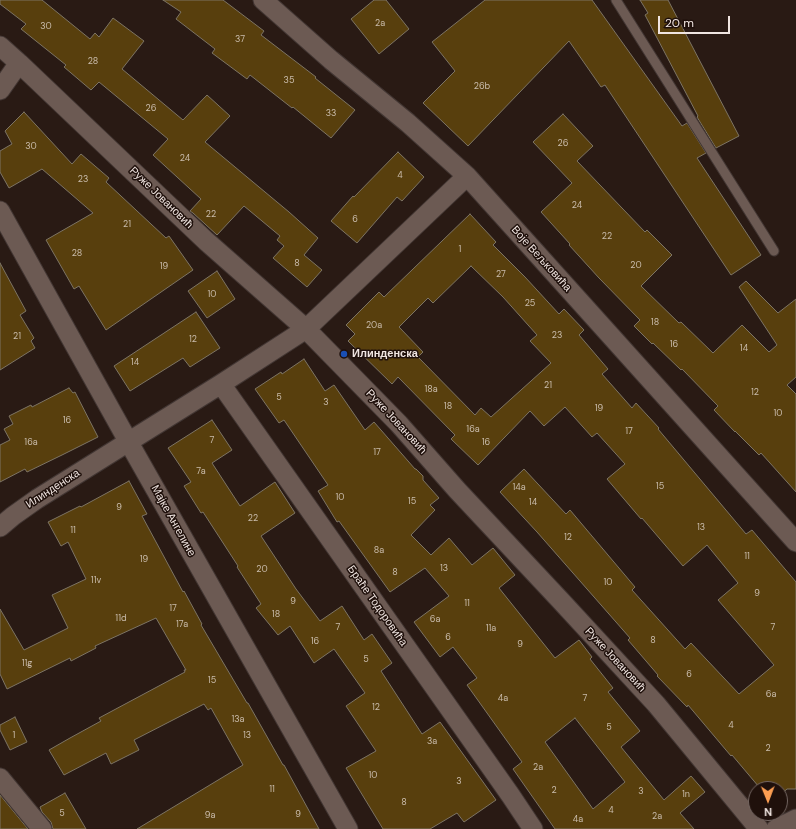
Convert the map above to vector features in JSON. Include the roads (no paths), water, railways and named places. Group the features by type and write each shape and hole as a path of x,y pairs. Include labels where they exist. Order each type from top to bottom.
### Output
{"street":[{"name":"Воје Вељковића","path":"263,0 467,176 796,542"},
{"name":"Руже Јовановић","path":"0,46 206,241 306,328 399,424 457,490 656,704 759,829"},
{"path":"0,90 19,63"},
{"name":"Илинденска","path":"0,527 37,499 221,384 306,328 467,176"},
{"name":"Мајке Ангелине","path":"0,211 128,441 348,829"},
{"name":"Браће Тодоровића","path":"221,384 533,829"},
{"path":"0,778 42,829"},
{"path":"776,829 796,819"}],"lane":[{"path":"616,0 774,251"}],"place":[{"name":"Илинденска","path":"344,354"}]}
